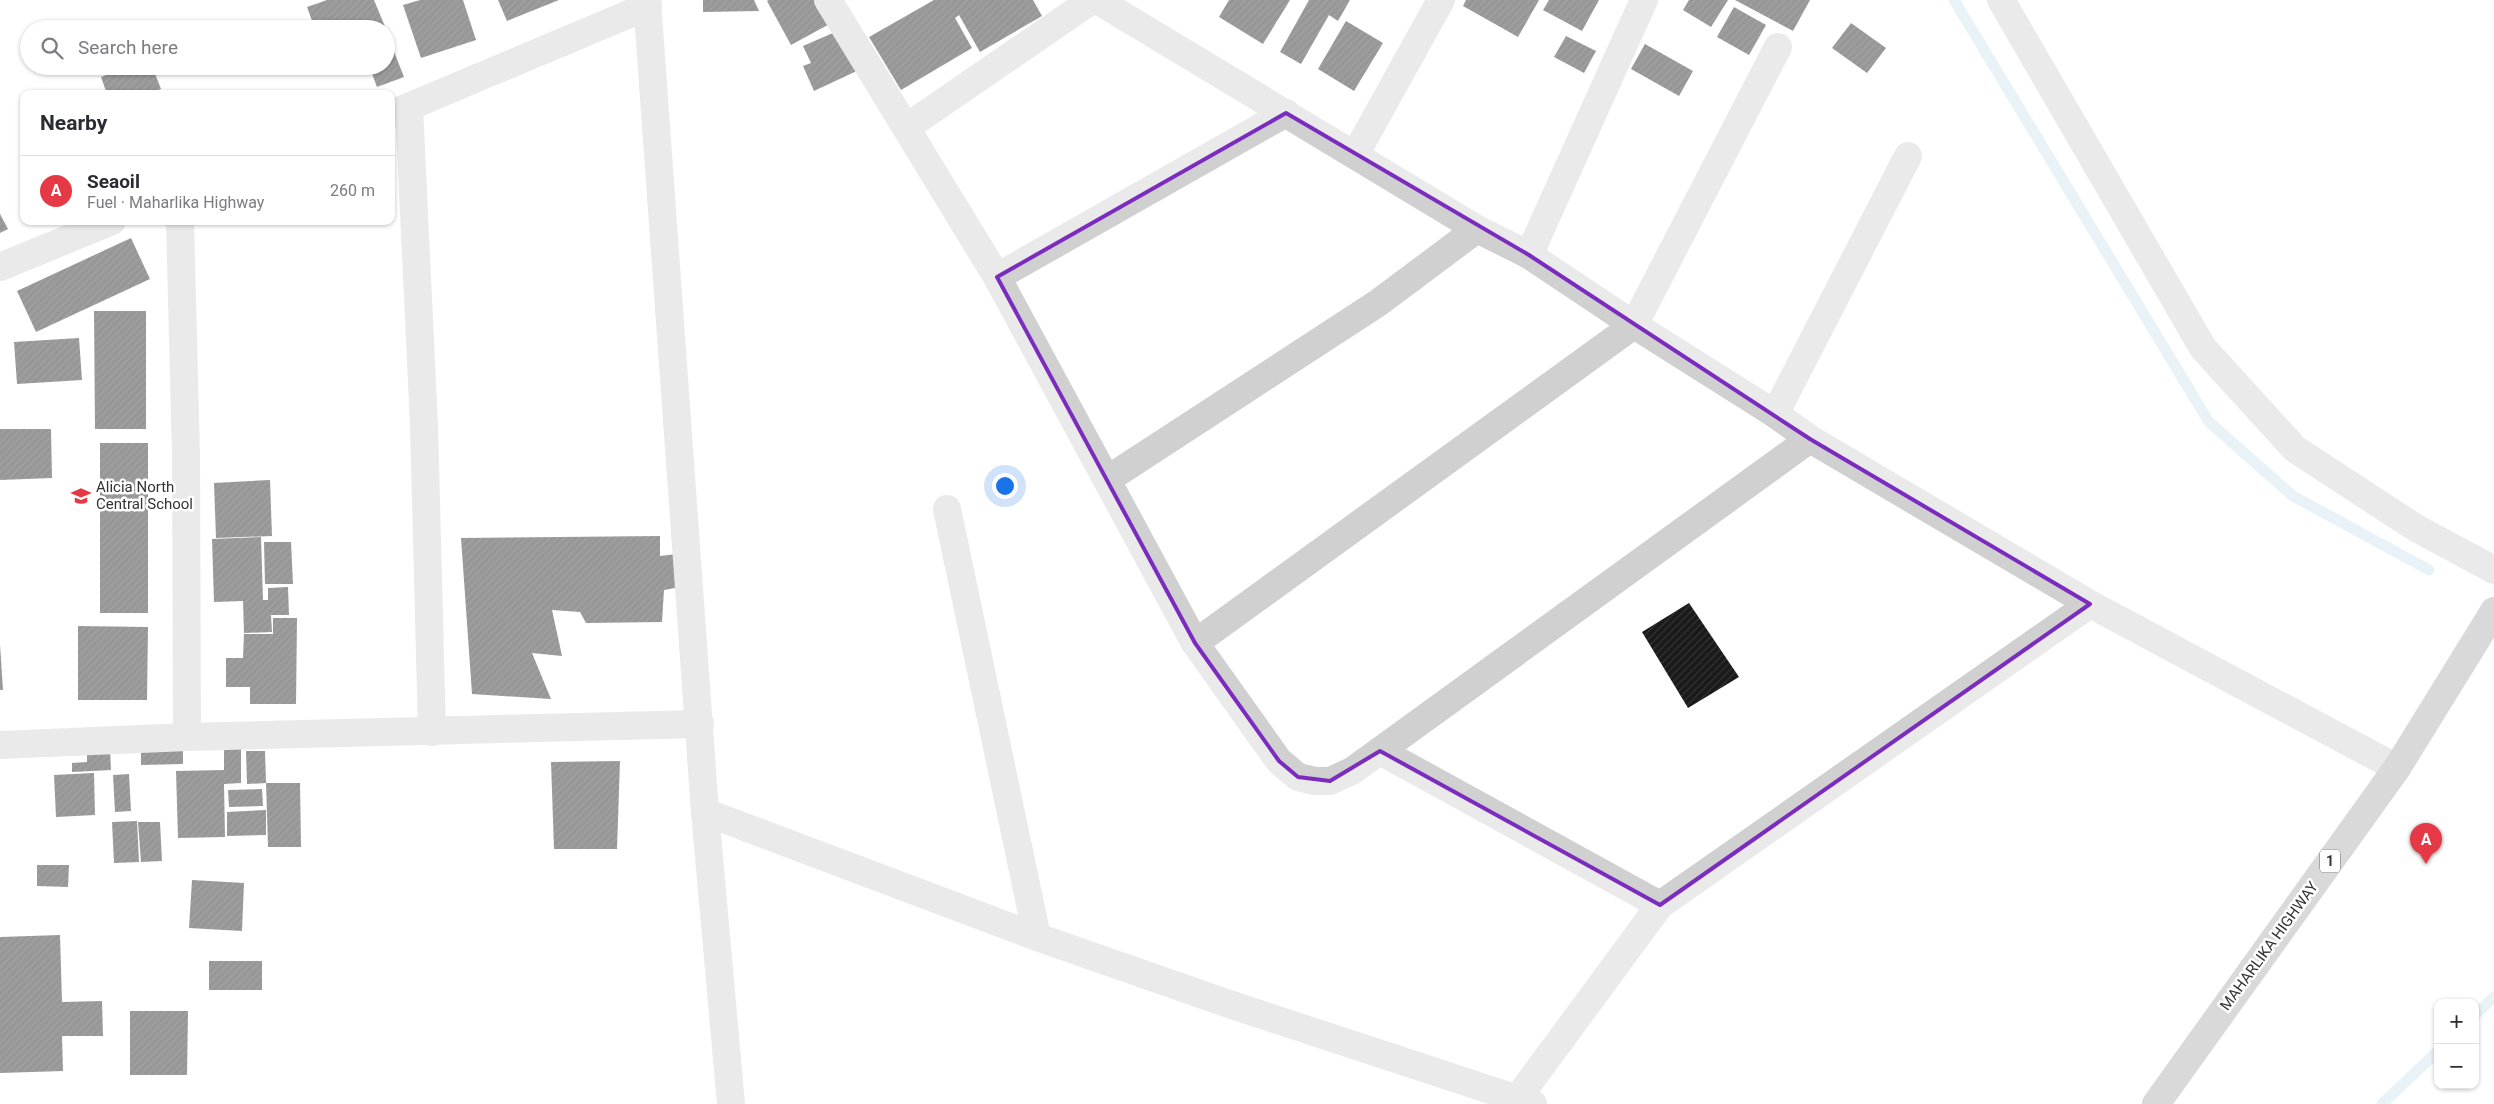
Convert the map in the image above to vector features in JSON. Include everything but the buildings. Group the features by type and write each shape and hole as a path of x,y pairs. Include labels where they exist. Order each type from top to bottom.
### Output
{"main road":[{"name":"MAHARLIKA HIGHWAY","path":"2156,1104 2397,768 2494,611"}],"street":[{"path":"828,0 997,277 1108,479 1195,644 1279,761 1298,777 1315,782 1330,782 1352,771 1810,439"},
{"path":"907,127 1092,0"},
{"path":"1097,0 1286,112 1477,229 1528,255 1775,414 1810,439 2090,604 2397,768"},
{"path":"1355,155 1441,0"},
{"path":"1528,255 1644,0"},
{"path":"2001,0 2203,348 2295,450 2416,528 2494,570"},
{"path":"432,732 424,425 400,110 648,3 705,812 731,1104"},
{"path":"1195,644 1634,325 1778,47"},
{"path":"997,277 1286,112"},
{"path":"1775,414 1908,156"},
{"path":"0,267 102,225"},
{"path":"180,225 186,455 187,736"},
{"path":"1108,479 1378,304 1477,229"},
{"path":"947,509 1037,937"},
{"path":"705,812 1037,937 1229,1004 1525,1101 1660,905 2090,604"},
{"path":"0,745 187,736 432,732 700,724"},
{"path":"1380,751 1660,905"}],"highlighted area":[{"path":"1286,113 1529,255 1810,439 2090,604 1660,905 1380,751 1330,781 1298,777 1279,761 1195,643 997,277"}],"waterway":[{"path":"1954,0 2209,422 2293,496 2429,570"},
{"path":"2479,1011 2494,997"},
{"path":"2382,1104 2434,1055"}],"place":[{"name":"Alicia North Central School","path":"81,496"},
{"name":"Seaoil","path":"2426,864"}]}
